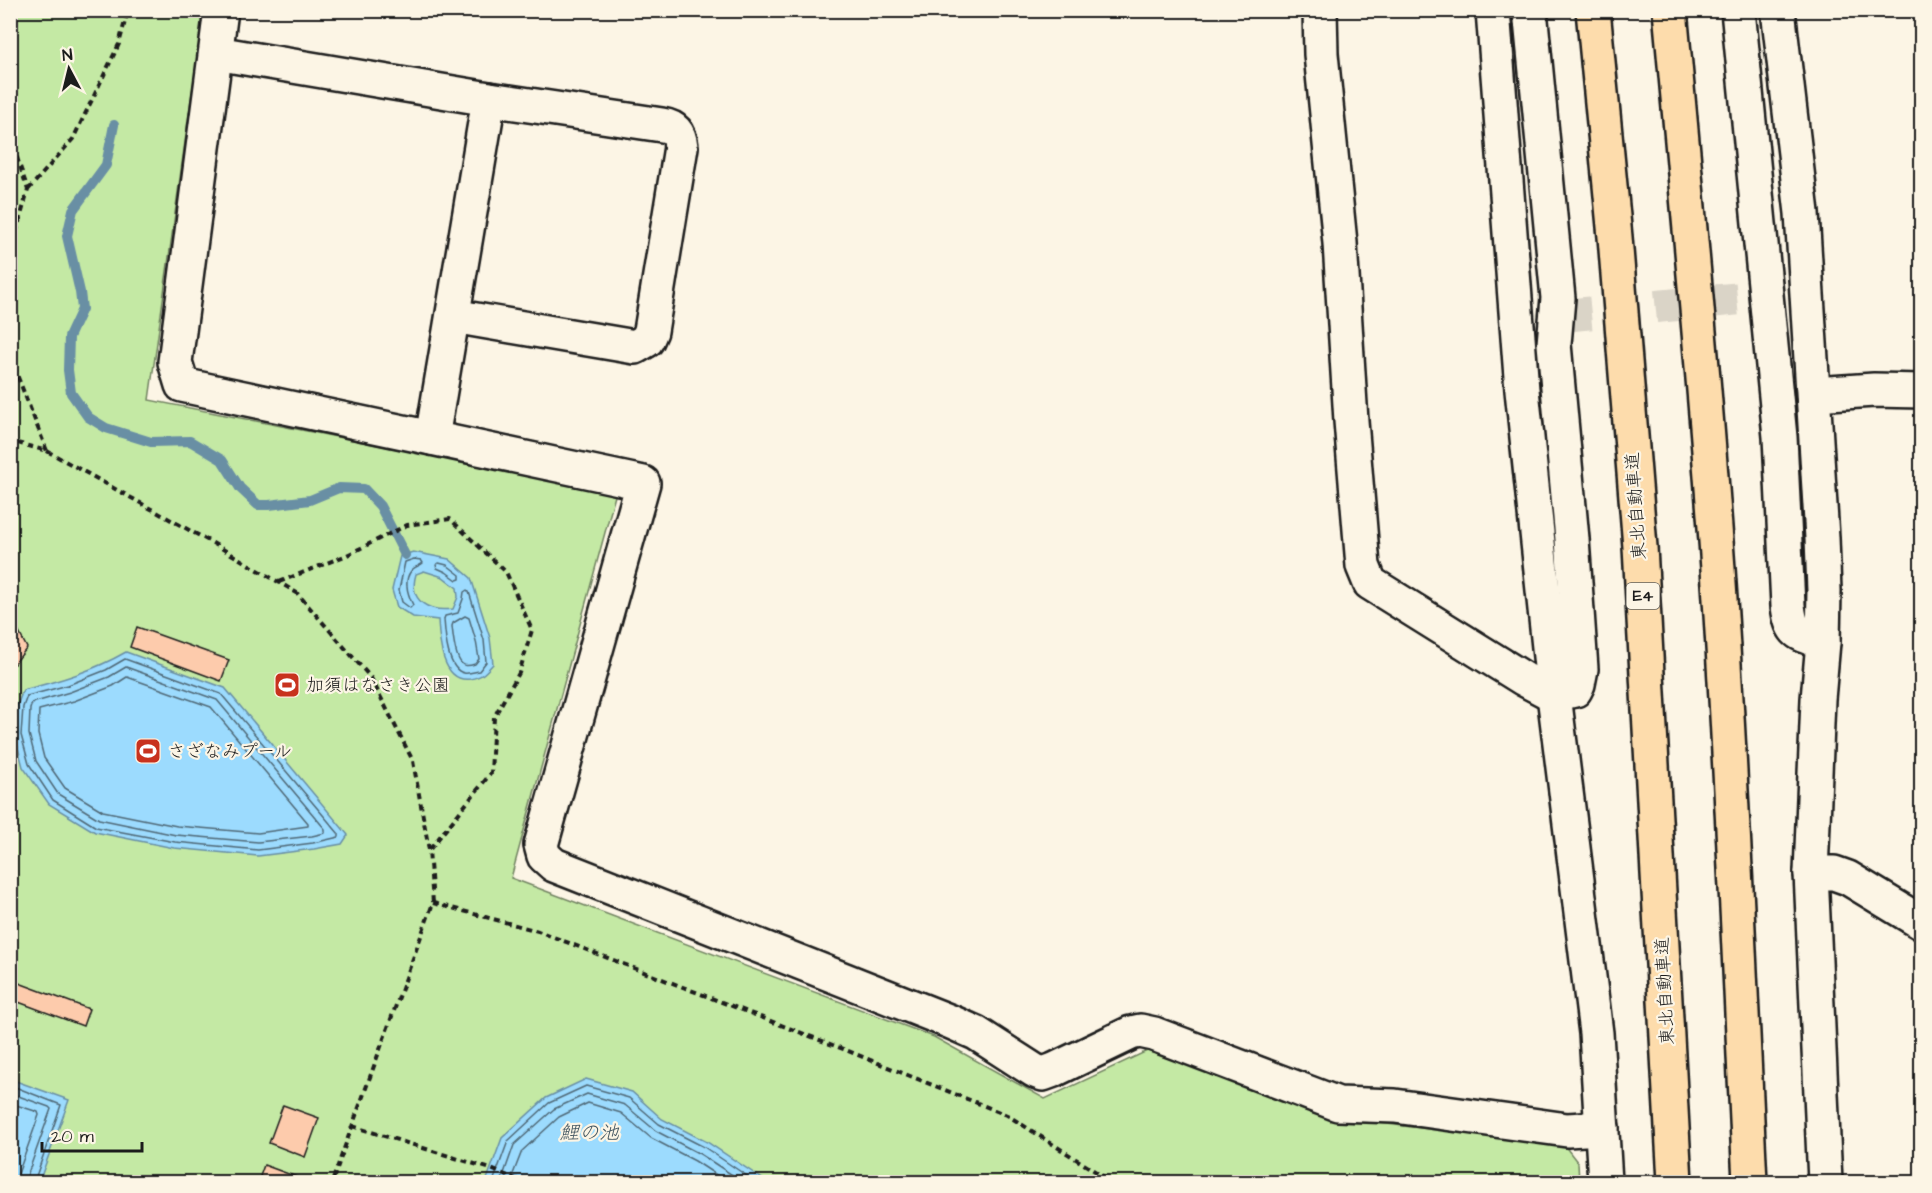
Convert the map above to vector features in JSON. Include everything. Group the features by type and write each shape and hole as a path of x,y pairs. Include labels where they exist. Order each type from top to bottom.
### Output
{"highway":[{"name":"東北自動車道","path":"1593,10 1615,237 1640,547 1675,1182"},
{"path":"1670,10 1695,273 1718,570 1737,886 1750,1182"}],"street":[{"path":"221,10 175,362 182,385 643,483 541,845 544,856 554,865 951,1022 976,1033 1043,1074 1131,1033 1140,1031 1154,1034 1338,1104 1395,1106 1567,1130 1602,1128"},
{"path":"1320,10 1321,54 1340,243 1363,566 1370,584 1554,695 1575,690 1581,669 1554,344 1558,298 1530,10"},
{"path":"1493,10 1522,390 1554,695 1590,974 1605,1182"},
{"path":"1738,10 1780,437 1790,624 1795,631 1823,642"},
{"path":"1778,10 1802,213 1824,591 1811,873 1825,1182"},
{"path":"216,52 489,99 671,127 680,136 681,147 651,331 647,340 635,347 453,316"},
{"path":"432,438 489,99"},
{"path":"1814,394 1874,390 1922,391"},
{"path":"1811,873 1834,873 1848,878 1922,923"}],"path":[{"path":"10,255 28,190 73,139 120,44 128,10"},
{"path":"10,137 28,190"},
{"path":"10,357 47,451"},
{"path":"10,441 47,451 297,593 371,678 413,761 429,850 433,903 332,1182"},
{"path":"279,582 347,555 407,525 450,519 506,572 532,630 519,673 494,717 491,773 429,850"},
{"path":"433,903 538,931 1007,1115 1112,1182"},
{"path":"352,1126 491,1169 523,1182"}],"green space":[{"name":"加須はなさき公園","path":"10,11 205,11 149,400 616,492 511,878 934,1037 1045,1099 1147,1051 1353,1120 1564,1145 1578,1163 1579,1182 11,1182"}],"water":[{"path":"413,552 449,559 471,578 490,638 493,664 483,674 470,679 453,674 441,649 438,620 413,617 397,607 392,590 400,556","holes":["424,571 443,577 457,588 458,597 453,609 429,607 422,603 415,592 416,574"]},
{"name":"さざなみプール","path":"126,652 225,688 348,835 342,844 258,856 174,848 95,832 49,804 23,767 15,736 17,706 23,690 76,675"},
{"path":"10,1079 69,1100 39,1182 11,1182"},
{"name":"鯉の池","path":"586,1079 632,1092 662,1119 707,1142 767,1182 486,1182 502,1138 546,1098"}],"building":[{"path":"13,621 27,648 10,669 10,626"},
{"path":"137,627 229,660 221,681 130,647"},
{"path":"19,983 89,1009 83,1026 13,1000"},
{"path":"283,1105 319,1118 305,1157 269,1143"},
{"path":"264,1165 302,1179 300,1182 258,1182"}],"waterway":[{"path":"114,125 106,165 73,210 67,236 82,309 69,337 68,370 71,393 88,417 106,428 151,442 190,441 222,460 240,488 258,505 310,500 339,488 364,489 380,506 405,555"}],"tunnel":[{"path":"1558,316 1767,296"}],"place":[{"name":"加須はなさき公園","path":"287,685"},
{"name":"さざなみプール","path":"148,751"}]}
